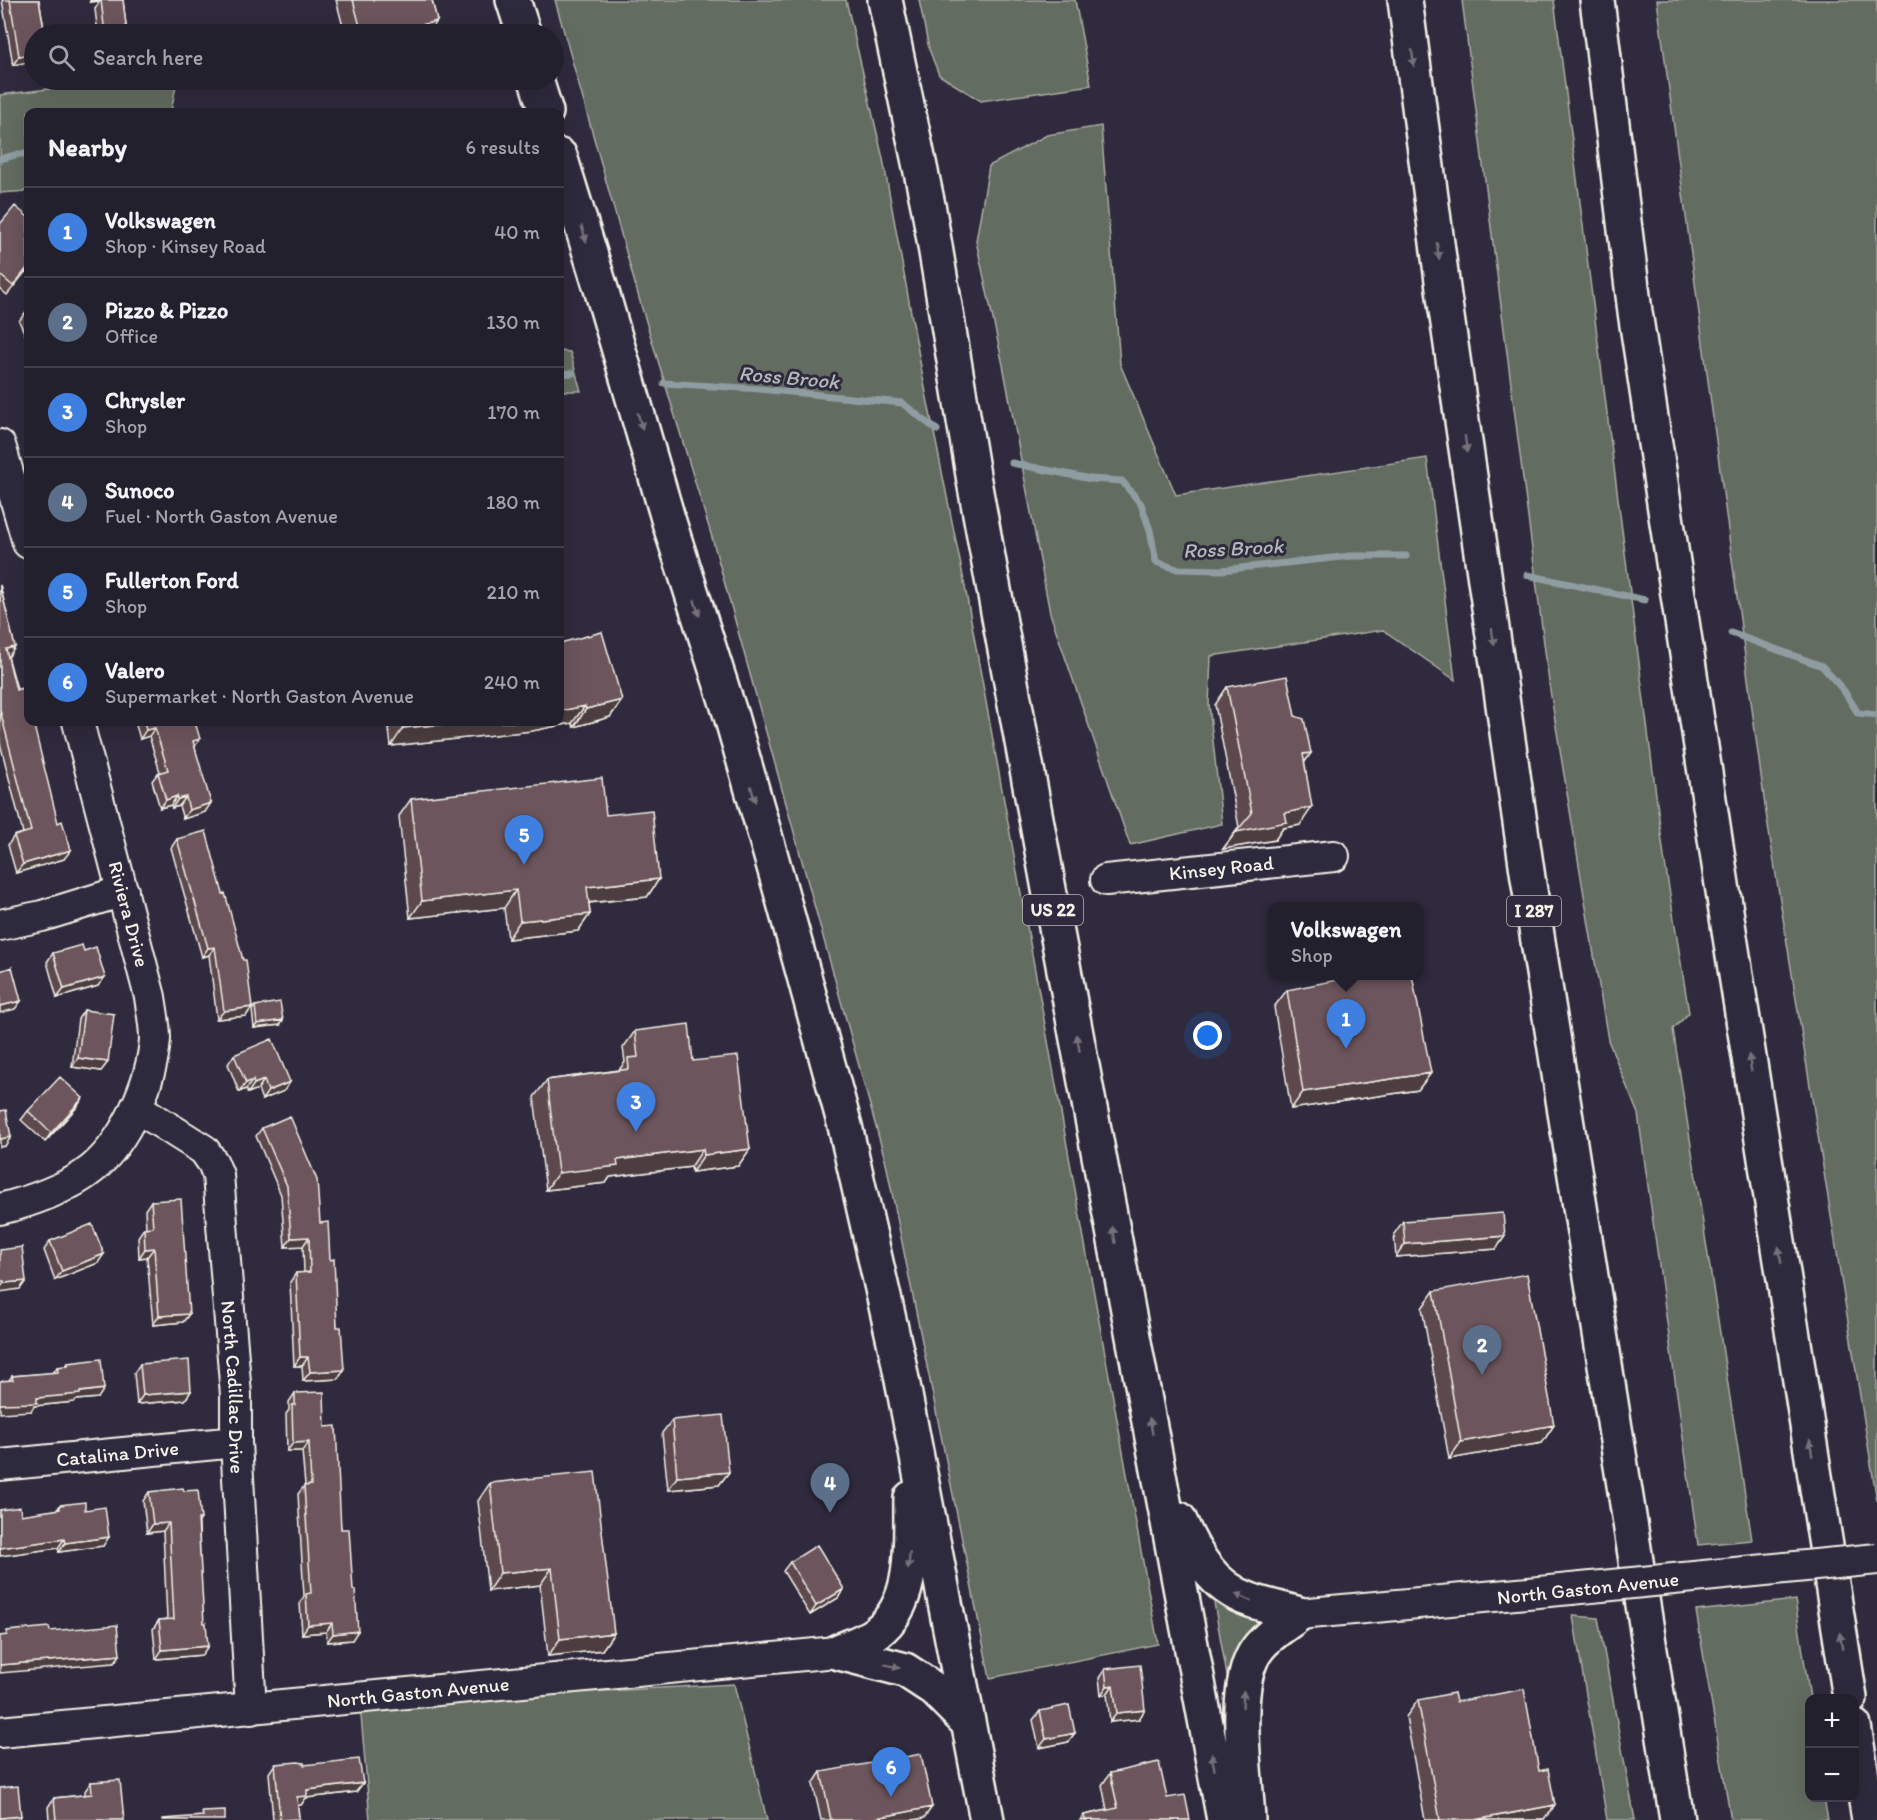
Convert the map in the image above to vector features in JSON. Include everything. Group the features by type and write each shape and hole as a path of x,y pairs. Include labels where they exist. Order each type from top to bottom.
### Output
{"highway":[{"path":"513,0 521,24"},
{"name":"I 287","path":"1405,0 1444,296 1528,878 1677,1820"},
{"path":"1597,0 1640,347 1726,913 1849,1694"},
{"name":"US 22","path":"888,10 929,210 976,493 1224,1820"},
{"path":"539,90 545,108"},
{"path":"564,169 669,522 731,716 845,1126 898,1359 987,1820"},
{"path":"836,1652 878,1632 896,1611 903,1598 909,1563 913,1440"},
{"path":"1160,1477 1190,1544 1221,1585 1249,1600 1299,1614"},
{"path":"1248,1820 1242,1721 1242,1694 1246,1674 1254,1655 1262,1644 1299,1614"},
{"path":"836,1652 905,1670 934,1689 968,1723"},
{"path":"1858,1748 1869,1820"}],"street":[{"path":"0,445 24,529"},
{"name":"Riviera Drive","path":"0,1209 20,1204 63,1186 90,1170 108,1155 136,1107 148,1074 155,1037 150,997 79,726"},
{"name":"Kinsey Road","path":"1106,880 1334,856"},
{"path":"0,925 42,916 123,891"},
{"name":"North Cadillac Drive","path":"136,1107 204,1150 218,1175 236,1395 236,1442 252,1708"},
{"name":"Catalina Drive","path":"0,1465 236,1442"},
{"name":"North Gaston Avenue","path":"1299,1614 1877,1559"},
{"name":"North Gaston Avenue","path":"0,1732 836,1652"}],"shaded area":[{"path":"555,0 846,0 883,159 923,378 963,576 1158,1644 990,1678 886,1163 711,534 641,305 564,32 564,24 562,24"},
{"path":"919,0 1075,0 1091,85 981,101 939,75 929,49"},
{"path":"1462,0 1554,0 1664,857 1689,1013 1673,1029 1752,1540 1698,1545 1638,1114 1608,1040 1550,690"},
{"path":"1657,0 1877,0 1877,1501 1766,813"},
{"path":"41,90 175,90 172,108 24,108 24,191 0,193 0,95"},
{"path":"1101,126 1120,364 1176,495 1427,458 1455,680 1383,630 1211,656 1209,704 1222,824 1130,845 1050,613 1003,365 976,241 989,166 1047,135"},
{"path":"564,351 570,352 581,391 564,391"},
{"path":"1213,1597 1271,1617 1231,1691 1228,1681"},
{"path":"1795,1600 1809,1694 1805,1694 1805,1802 1825,1802 1828,1820 1731,1820 1696,1611"},
{"path":"1573,1616 1598,1618 1635,1820 1607,1820"},
{"path":"734,1684 767,1820 370,1820 360,1704"}],"building":[{"path":"10,0 39,0 43,24 24,24 24,55 19,56"},
{"path":"101,0 123,0 126,24 104,24"},
{"path":"353,0 432,0 437,21 425,24 359,24"},
{"path":"15,206 24,214 24,272 13,286 0,275 0,224"},
{"path":"0,585 15,647 6,649 16,690 24,687 24,726 34,726 58,823 62,821 71,850 23,864 14,836 31,831 0,710"},
{"path":"602,632 622,700 586,709 585,706 564,710 564,642"},
{"path":"1287,676 1295,716 1304,719 1311,753 1303,754 1312,807 1285,813 1287,822 1236,832 1252,813 1227,687"},
{"path":"145,726 196,726 200,739 193,741 211,803 189,810 186,797 178,799 177,796 166,800 158,773 168,770 155,728 146,730"},
{"path":"602,778 606,815 652,810 659,879 587,887 590,914 520,921 516,890 422,901 411,799"},
{"path":"206,831 243,960 246,960 252,1007 224,1011 215,947 208,948 177,839"},
{"path":"82,945 84,951 96,947 105,977 64,989 53,953"},
{"path":"12,967 21,1001 0,1006 0,971"},
{"path":"1337,980 1413,980 1431,1073 1303,1092 1287,990"},
{"path":"280,1002 283,1020 257,1024 255,1006"},
{"path":"84,1010 114,1014 108,1062 78,1058"},
{"path":"689,1024 693,1061 738,1056 750,1149 704,1155 703,1149 617,1160 618,1166 558,1173 547,1080 629,1069 628,1058 638,1057 635,1031"},
{"path":"272,1039 290,1082 268,1091 264,1080 254,1084 253,1080 246,1083 234,1055"},
{"path":"60,1077 83,1098 51,1133 28,1111"},
{"path":"6,1110 11,1137 0,1139 0,1111"},
{"path":"290,1116 317,1180 320,1223 328,1222 330,1260 334,1259 337,1327 341,1327 344,1370 310,1372 308,1357 300,1357 296,1273 310,1272 309,1237 291,1238 287,1186 262,1128"},
{"path":"181,1199 189,1314 159,1316 154,1248 145,1249 144,1228 153,1227 151,1201"},
{"path":"1503,1213 1505,1236 1405,1244 1403,1221"},
{"path":"92,1224 104,1254 62,1271 50,1241"},
{"path":"22,1247 26,1281 4,1283 0,1281 0,1250"},
{"path":"1527,1274 1554,1425 1461,1442 1434,1291"},
{"path":"101,1359 104,1389 37,1398 37,1403 0,1404 0,1381 13,1380 12,1376 58,1372 57,1367 68,1366 68,1363"},
{"path":"189,1360 191,1391 143,1395 140,1364"},
{"path":"324,1392 325,1427 336,1426 341,1529 349,1529 358,1631 333,1634 332,1623 308,1625 306,1594 311,1593 304,1486 311,1485 309,1442 293,1443 292,1405 295,1405 295,1393"},
{"path":"723,1415 729,1472 677,1477 672,1420"},
{"path":"595,1472 614,1633 560,1639 552,1568 500,1573 490,1483"},
{"path":"183,1488 184,1491 198,1490 204,1623 206,1623 208,1646 162,1650 159,1620 174,1619 169,1523 153,1524 149,1492"},
{"path":"85,1502 85,1510 105,1507 109,1537 65,1543 64,1539 0,1548 0,1510 20,1507 21,1515 60,1509 60,1505"},
{"path":"817,1545 844,1589 816,1606 790,1562"},
{"path":"117,1625 120,1655 0,1665 0,1636 7,1635 7,1631 49,1627 50,1631"},
{"path":"1140,1665 1145,1710 1117,1713 1113,1685 1107,1686 1105,1669"},
{"path":"1524,1689 1539,1771 1548,1769 1555,1805 1475,1820 1440,1820 1418,1700 1454,1693 1456,1702"},
{"path":"1069,1705 1075,1733 1046,1739 1040,1711"},
{"path":"921,1754 932,1807 866,1820 831,1820 821,1772"},
{"path":"359,1759 363,1783 307,1790 307,1796 297,1797 299,1819 280,1820 275,1764 298,1762 304,1765"},
{"path":"1159,1762 1167,1798 1185,1795 1190,1820 1085,1820 1084,1815 1118,1808 1110,1773"},
{"path":"120,1780 124,1820 56,1820 54,1798 92,1794 91,1782"},
{"path":"18,1786 21,1816 0,1818 0,1788"},
{"path":"225,1811 225,1820 163,1820 203,1816 202,1812"}],"waterway":[{"name":"Ross Brook","path":"0,159 24,154"},
{"name":"Ross Brook","path":"564,374 573,373"},
{"name":"Ross Brook","path":"664,383 760,389 902,403 937,430"},
{"name":"Ross Brook","path":"1012,463 1091,479 1122,481 1141,504 1150,530 1156,562 1177,569 1222,570 1351,556 1406,556"},
{"name":"Ross Brook","path":"1527,575 1645,600"},
{"name":"Ross Brook","path":"1731,633 1822,666 1844,691 1858,713 1877,715"}],"place":[{"name":"Fullerton Ford","path":"524,865"},
{"name":"Volkswagen","path":"1346,1049"},
{"name":"Chrysler","path":"636,1132"},
{"name":"Pizzo & Pizzo","path":"1482,1375"},
{"name":"Sunoco","path":"830,1513"},
{"name":"Valero","path":"891,1797"}]}
